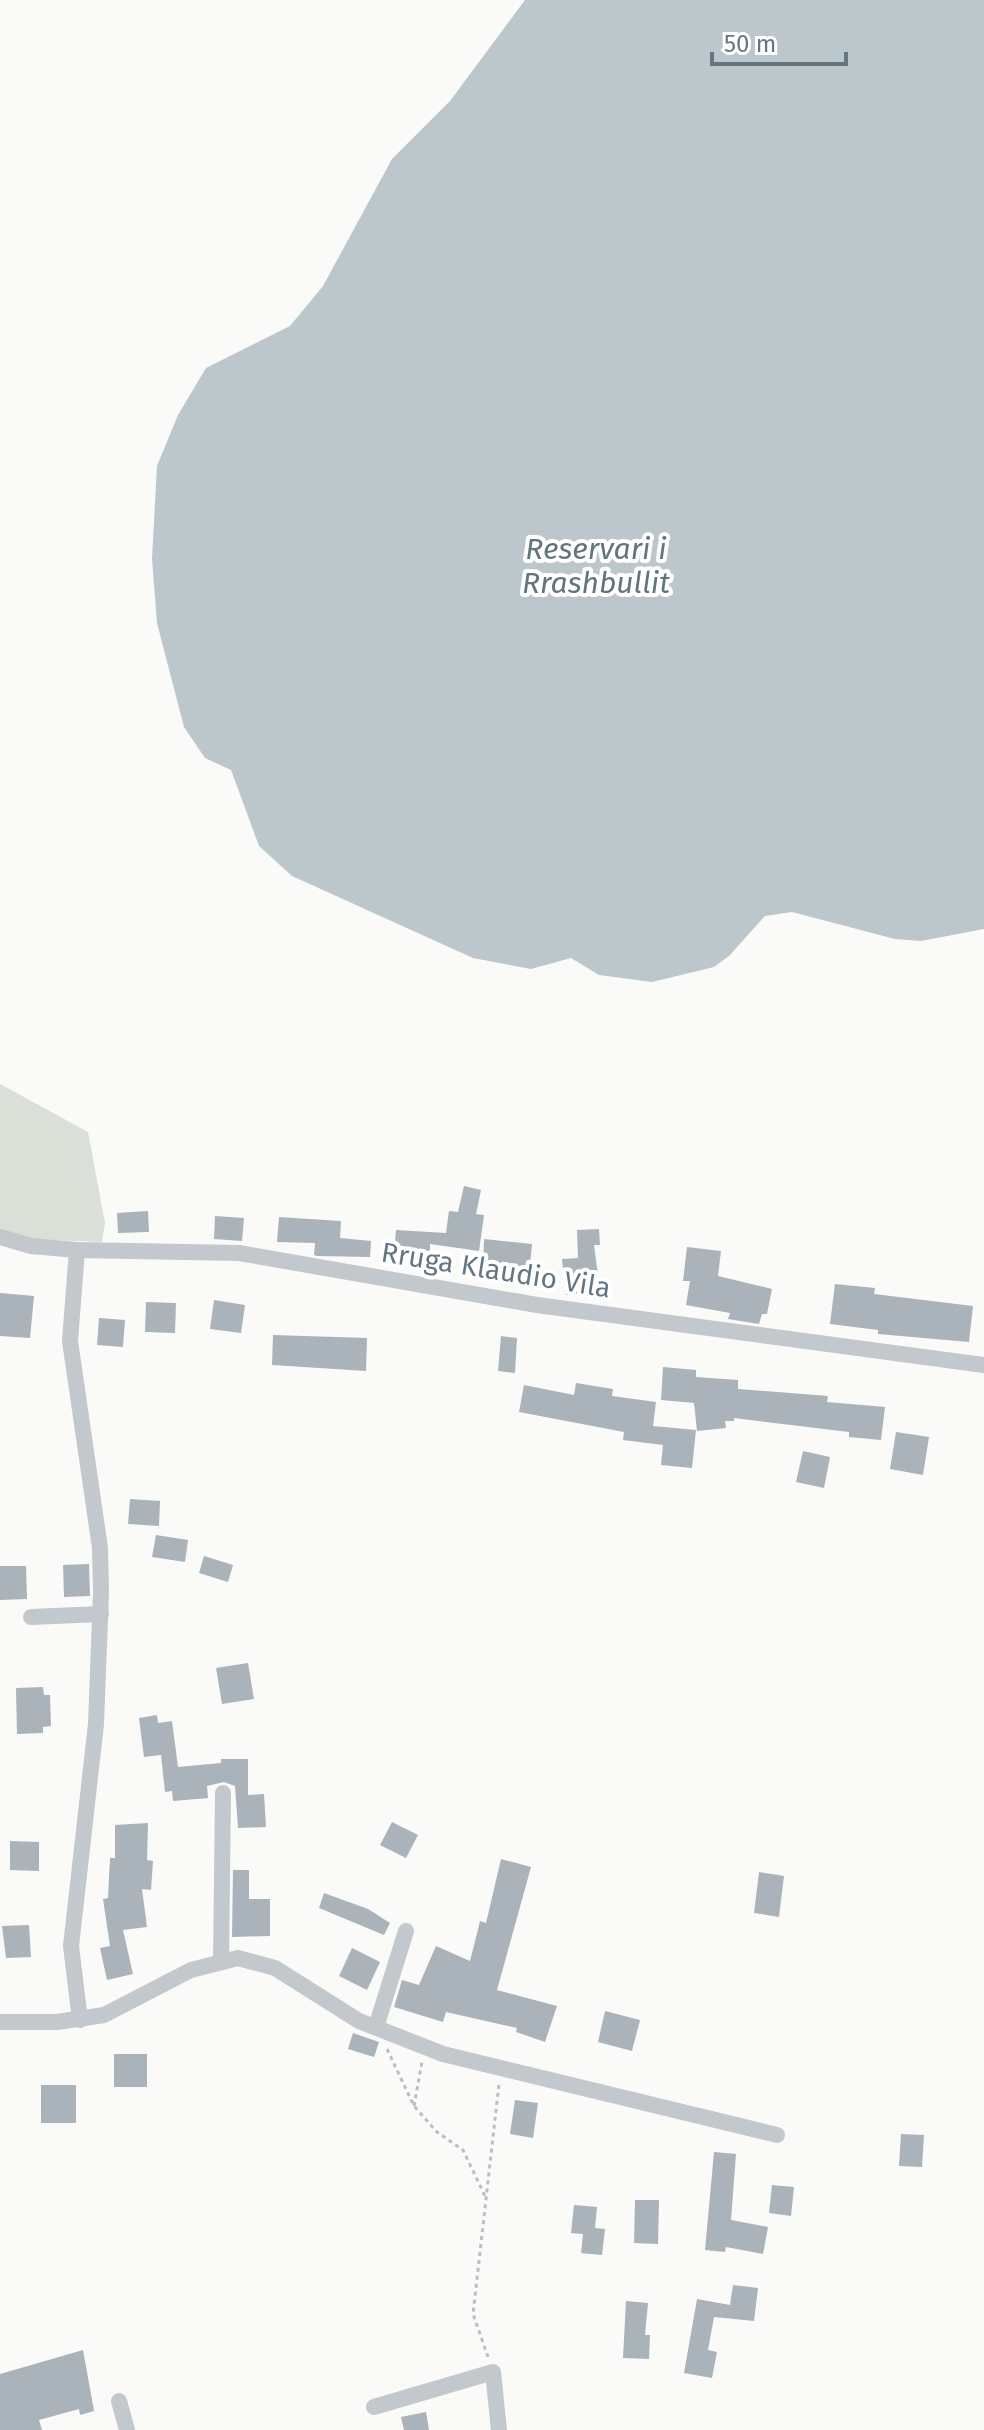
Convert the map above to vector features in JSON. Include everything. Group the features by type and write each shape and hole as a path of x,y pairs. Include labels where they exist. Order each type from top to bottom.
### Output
{"street":[{"name":"Rruga Klaudio Vila","path":"0,1237 31,1246 77,1250 239,1253 537,1305 984,1365"},
{"path":"77,1250 70,1341 100,1548 101,1614 96,1724 71,1946 80,2020"},
{"path":"31,1617 101,1614"},
{"path":"221,1962 223,1793"},
{"path":"379,2029 406,1931"},
{"path":"0,2022 80,2020 123,2006 191,1970 238,1958 275,1968 359,2021 423,2046 501,2070 588,2087 777,2135"},
{"path":"374,2407 493,2372 499,2430"},
{"path":"119,2401 127,2430"}],"path":[{"path":"379,2029 414,2106 437,2132 463,2150 479,2177 486,2200"},
{"path":"414,2106 423,2046"},
{"path":"493,2372 473,2314 501,2070"}],"shaded area":[{"path":"0,1084 88,1132 105,1223 102,1242 0,1238"}],"water":[{"name":"Reservari i Rrashbullit","path":"525,0 984,0 984,929 921,941 895,939 792,912 765,916 729,956 714,967 652,982 599,975 571,958 531,969 473,958 292,876 259,846 231,770 205,758 184,727 157,623 152,559 157,466 178,415 206,368 290,326 323,286 392,159 450,101"}],"building":[{"path":"464,1186 481,1190 476,1214 484,1215 479,1251 430,1244 430,1256 394,1254 396,1230 446,1233 449,1211 458,1212"},
{"path":"148,1211 149,1232 118,1233 117,1213"},
{"path":"215,1216 244,1218 242,1241 214,1239"},
{"path":"279,1217 341,1221 340,1238 371,1241 370,1257 317,1256 314,1255 315,1243 277,1242"},
{"path":"599,1229 600,1245 594,1245 600,1291 566,1295 562,1259 578,1258 577,1230"},
{"path":"484,1239 532,1244 529,1275 483,1270"},
{"path":"687,1247 721,1251 718,1276 772,1289 767,1314 762,1314 759,1324 728,1319 730,1313 686,1305 690,1281 683,1281"},
{"path":"835,1284 875,1288 874,1294 973,1306 969,1342 878,1334 878,1330 830,1324"},
{"path":"0,1293 34,1296 30,1338 0,1336"},
{"path":"214,1300 245,1305 241,1333 210,1329"},
{"path":"146,1302 176,1303 175,1333 145,1332"},
{"path":"99,1318 125,1320 123,1347 97,1345"},
{"path":"273,1335 367,1338 366,1371 272,1365"},
{"path":"501,1336 517,1338 515,1373 498,1371"},
{"path":"663,1367 696,1370 696,1377 738,1380 738,1389 828,1396 827,1402 885,1407 881,1440 849,1437 849,1432 734,1418 734,1421 725,1421 726,1428 697,1431 694,1403 661,1400"},
{"path":"576,1383 613,1389 612,1396 656,1402 653,1426 696,1430 692,1468 661,1465 663,1445 623,1440 624,1432 519,1412 524,1385 574,1395"},
{"path":"896,1432 929,1437 923,1475 890,1469"},
{"path":"803,1451 830,1457 824,1488 796,1482"},
{"path":"130,1499 160,1501 159,1526 128,1524"},
{"path":"156,1535 188,1540 185,1562 152,1557"},
{"path":"204,1556 233,1565 228,1582 199,1573"},
{"path":"89,1564 90,1596 64,1597 63,1565"},
{"path":"0,1566 26,1566 27,1599 0,1600"},
{"path":"248,1663 254,1699 222,1704 216,1668"},
{"path":"43,1687 44,1695 50,1695 51,1726 43,1727 43,1733 17,1734 16,1688"},
{"path":"157,1715 158,1723 172,1721 178,1767 221,1763 221,1759 248,1759 248,1795 264,1794 266,1827 238,1828 235,1786 224,1782 207,1786 208,1798 173,1801 172,1791 165,1792 161,1755 144,1757 139,1718"},
{"path":"392,1822 418,1835 406,1858 380,1845"},
{"path":"148,1823 147,1860 153,1861 151,1890 142,1889 147,1927 123,1930 133,1974 107,1980 100,1948 110,1946 103,1899 108,1898 110,1858 115,1858 115,1825"},
{"path":"10,1841 39,1842 39,1871 10,1870"},
{"path":"501,1859 531,1867 497,1990 557,2006 545,2042 516,2032 517,2028 446,2012 443,2022 394,2007 402,1980 419,1985 436,1946 470,1961 480,1921 486,1923"},
{"path":"233,1870 249,1870 249,1899 270,1899 270,1936 232,1937"},
{"path":"759,1872 784,1876 779,1917 754,1913"},
{"path":"324,1893 368,1909 390,1923 384,1935 319,1908"},
{"path":"29,1925 31,1957 6,1958 2,1926"},
{"path":"352,1948 380,1962 367,1990 339,1976"},
{"path":"605,2011 640,2020 632,2051 598,2042"},
{"path":"353,2033 379,2042 374,2057 348,2049"},
{"path":"114,2054 147,2054 147,2087 114,2087"},
{"path":"41,2085 76,2085 76,2123 41,2123"},
{"path":"515,2100 538,2103 533,2138 510,2134"},
{"path":"901,2134 924,2135 922,2167 899,2166"},
{"path":"714,2152 736,2154 731,2220 768,2227 763,2254 726,2247 725,2252 705,2250"},
{"path":"772,2185 794,2187 791,2216 769,2213"},
{"path":"635,2200 659,2200 658,2244 634,2243"},
{"path":"574,2205 597,2207 595,2228 605,2229 602,2255 581,2253 583,2234 571,2233"},
{"path":"733,2285 758,2288 754,2321 714,2317 708,2350 717,2352 712,2378 684,2373 697,2299 730,2305"},
{"path":"626,2301 648,2303 645,2335 650,2335 649,2359 623,2358"},
{"path":"83,2350 94,2411 80,2415 79,2409 39,2420 42,2430 0,2430 0,2374"},
{"path":"426,2412 429,2430 404,2430 401,2417"}]}
